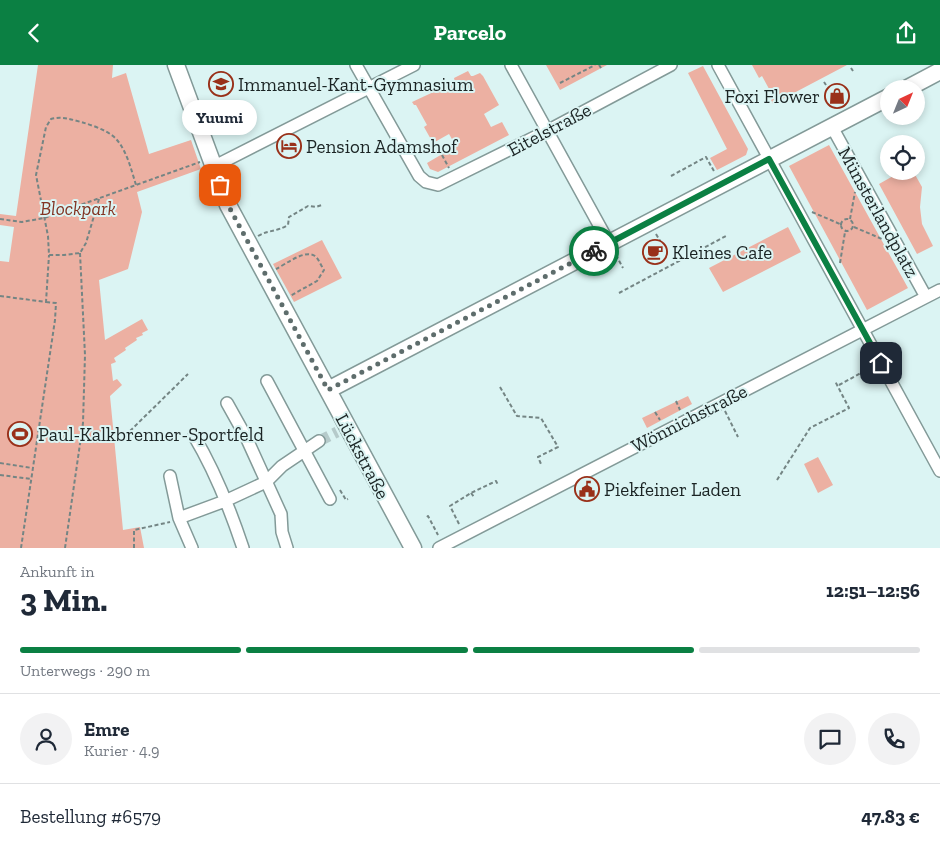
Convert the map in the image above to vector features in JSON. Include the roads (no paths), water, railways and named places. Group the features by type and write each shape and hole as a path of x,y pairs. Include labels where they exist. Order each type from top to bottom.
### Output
{"street":[{"name":"Lückstraße","path":"176,65 207,164 413,548"},
{"path":"356,65 369,88"},
{"path":"207,164 414,65"},
{"path":"511,65 612,248"},
{"name":"Eitelstraße","path":"369,88 419,175 426,183 438,185 547,131 671,65"},
{"path":"718,65 881,363 934,448 940,471"},
{"path":"923,80 940,71"},
{"path":"328,390 612,248 769,159 880,102"},
{"name":"Münsterlandplatz","path":"832,127 926,297"},
{"name":"Wönnichstraße","path":"439,548 940,290"},
{"path":"267,381 330,499"},
{"path":"227,403 246,437 281,514 282,532 287,548"},
{"path":"194,436 208,459 230,510 243,548"},
{"path":"179,519 266,482 282,467 319,441"},
{"path":"170,476 179,519 192,548"}],"tunnel":[{"path":"319,441 337,432"}],"place":[{"name":"Immanuel-Kant-Gymnasium","path":"221,84"},
{"name":"Foxi Flower","path":"837,96"},
{"name":"Pension Adamshof","path":"289,146"},
{"name":"Yuumi","path":"220,185"},
{"name":"Kleines Cafe","path":"655,252"},
{"name":"Paul-Kalkbrenner-Sportfeld","path":"20,434"},
{"name":"Piekfeiner Laden","path":"587,489"}],"park label":[{"name":"Blockpark","path":"78,208"}]}
